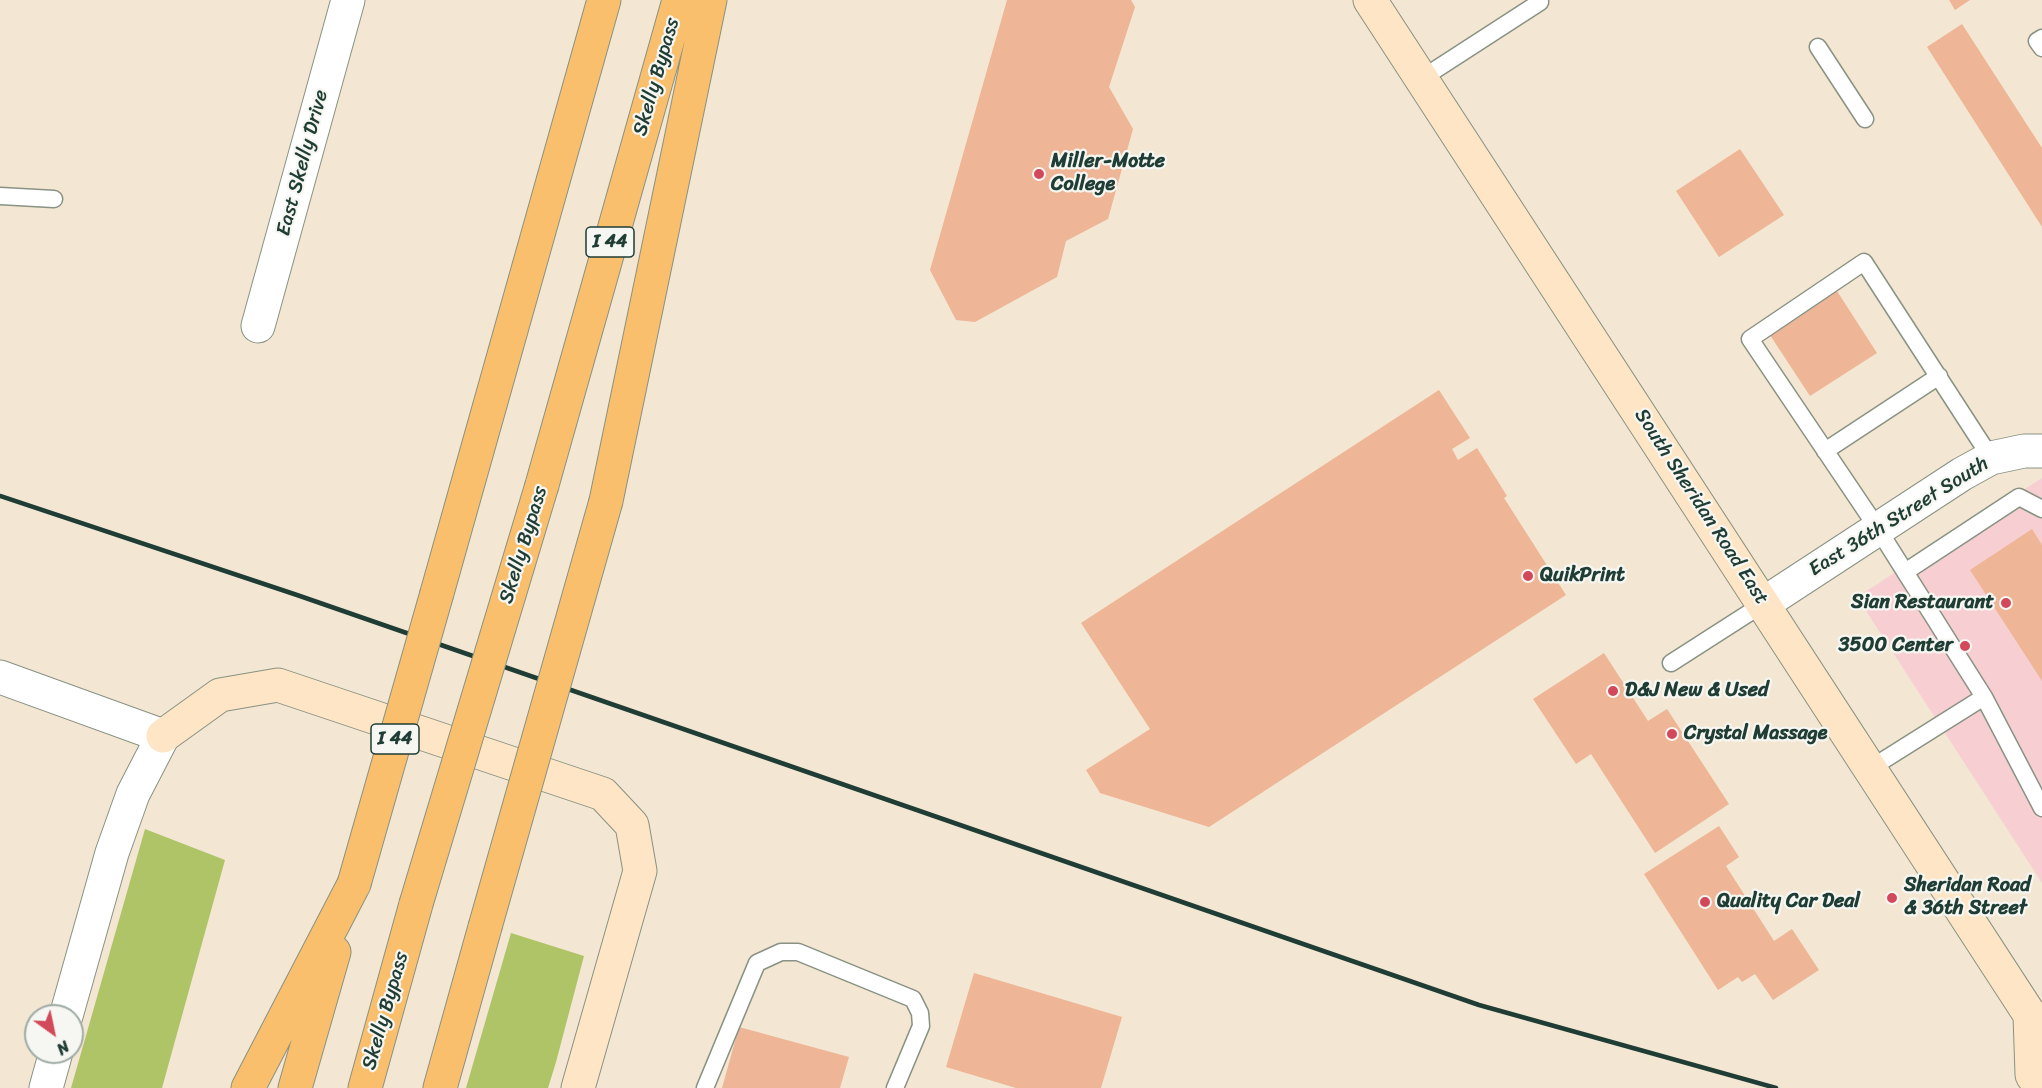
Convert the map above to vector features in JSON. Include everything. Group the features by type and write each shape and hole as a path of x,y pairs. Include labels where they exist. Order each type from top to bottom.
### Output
{"highway":[{"name":"I 44","path":"295,1088 604,0"},
{"name":"Skelly Bypass","path":"364,1088 416,904 542,484 679,0"},
{"path":"440,1088 606,501 710,0"},
{"path":"248,1088 354,884"}],"main road":[{"name":"South Sheridan Road East","path":"1370,0 1763,604 2036,1018 2032,1075 2041,1088"},
{"path":"163,736 220,694 278,685 603,794 632,825 640,871 578,1088"}],"street":[{"name":"East Skelly Drive","path":"258,326 348,0"},
{"name":"East 36th Street South","path":"1763,604 1962,474 1991,458 2024,451 2042,452"},
{"path":"0,677 163,736 133,794 112,853 69,1004"},
{"path":"46,1088 53,1064"}],"lane":[{"path":"1421,79 1540,2 1539,0"},
{"path":"2042,38 2037,41 2042,48"},
{"path":"1818,47 1865,119"},
{"path":"0,195 54,199"},
{"path":"1991,458 1864,262 1750,339 1878,529 1984,697 2042,808"},
{"path":"1825,451 1939,376"},
{"path":"1905,572 2019,497 2042,509"},
{"path":"1671,663 1763,604"},
{"path":"1871,768 1984,697"},
{"path":"705,1088 757,963 781,952 798,952 913,999 920,1012 921,1026 895,1088"}],"shaded area":[{"name":"3500 Center","path":"2042,478 2042,883 1857,597"}],"green space":[{"path":"145,829 225,860 162,1088 71,1088 78,1064 84,1064 84,1042"},
{"path":"511,933 584,956 556,1062 548,1088 466,1088"}],"building":[{"name":"Miller-Motte College","path":"1007,0 1131,0 1135,7 1109,87 1133,129 1108,219 1066,241 1057,277 975,322 956,320 930,270"},
{"path":"1949,0 1970,0 1955,10"},
{"path":"1962,24 2042,148 2042,227 1927,47"},
{"path":"1740,149 1784,215 1719,257 1676,191"},
{"path":"1835,288 1877,353 1810,396 1768,332"},
{"path":"1439,390 1470,438 1452,449 1458,460 1477,448 1507,496 1504,498 1566,595 1209,827 1100,793 1086,770 1150,729 1081,623"},
{"path":"2032,529 2042,545 2042,681 1970,570"},
{"path":"1604,653 1648,721 1667,709 1729,804 1655,853 1591,754 1576,764 1533,699"},
{"name":"Quality Car Deal","path":"1719,826 1739,857 1726,866 1774,941 1792,929 1819,970 1773,1000 1755,974 1742,982 1738,977 1718,990 1644,874"},
{"path":"974,973 1122,1017 1101,1088 1016,1088 946,1067"},
{"path":"739,1027 849,1057 840,1088 722,1088"}],"railway":[{"path":"0,496 297,595 1479,1005 1776,1088"}],"place":[{"name":"Miller-Motte College","path":"1039,174"},
{"name":"QuikPrint","path":"1528,576"},
{"name":"Sian Restaurant","path":"2006,603"},
{"name":"3500 Center","path":"1965,646"},
{"name":"D&J New & Used","path":"1613,691"},
{"name":"Crystal Massage","path":"1672,734"},
{"name":"Sheridan Road & 36th Street","path":"1892,898"},
{"name":"Quality Car Deal","path":"1705,902"}]}
